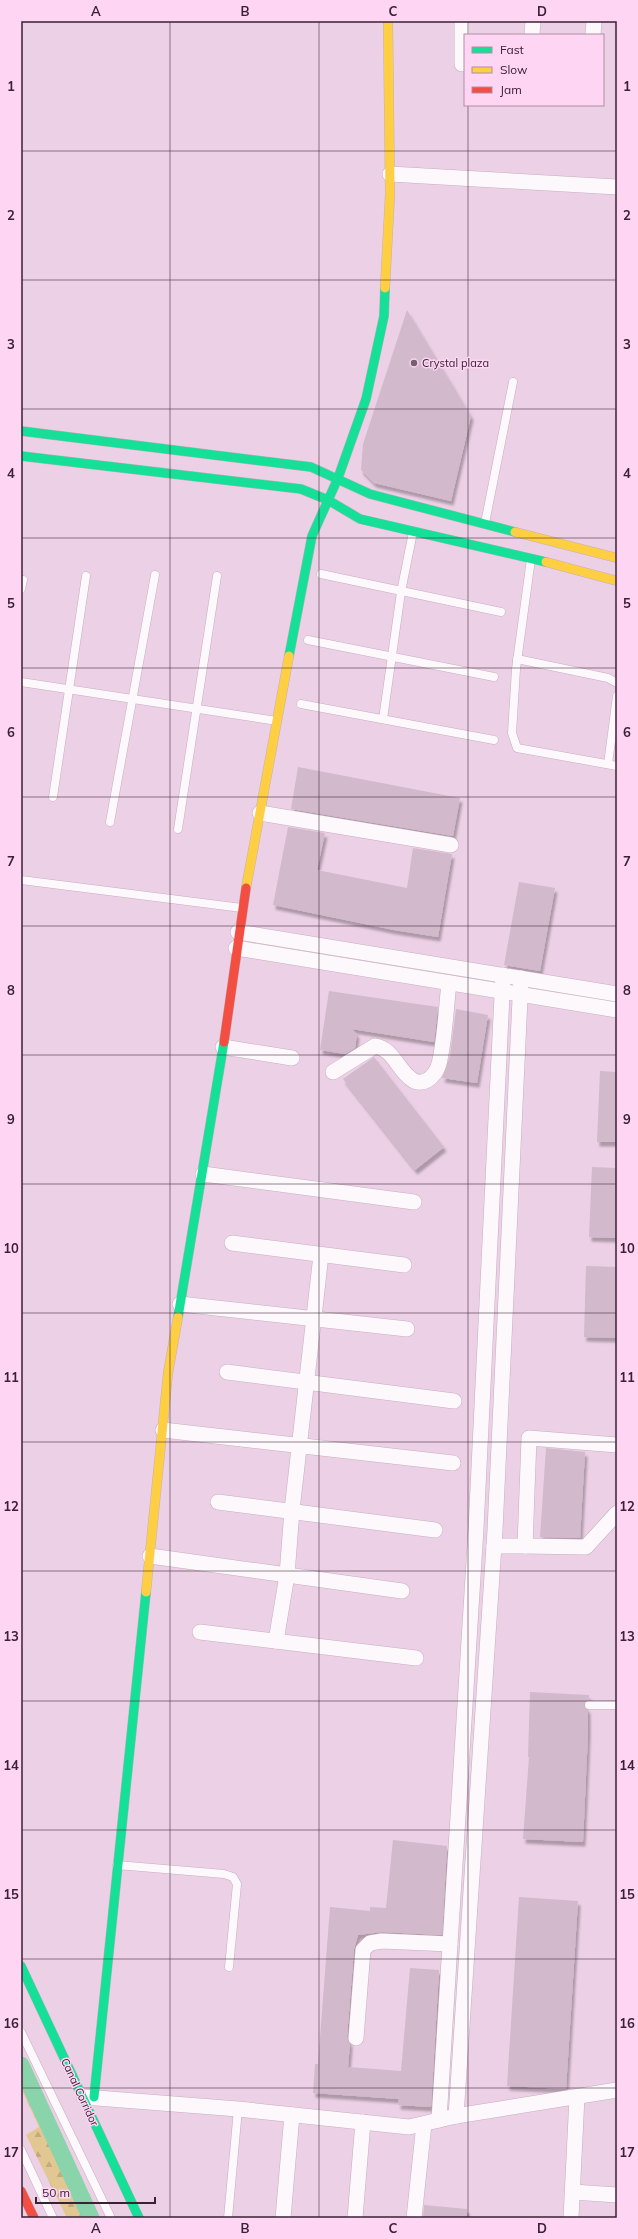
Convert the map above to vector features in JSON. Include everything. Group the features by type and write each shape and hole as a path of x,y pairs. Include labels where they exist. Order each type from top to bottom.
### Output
{"street":[{"path":"388,21 390,174 384,316 366,399 338,478 312,536 242,908 223,1048 203,1174 168,1373 150,1556 116,1865 87,2097 292,2114 409,2127 456,2116 617,2090"},
{"path":"462,21 462,64"},
{"path":"532,34 533,21"},
{"path":"593,34 594,21"},
{"path":"390,174 617,187"},
{"path":"21,431 311,467 338,478 370,494 617,558"},
{"path":"21,456 301,489 328,500 360,519 531,558 617,581"},
{"path":"260,813 451,845"},
{"path":"238,932 617,994"},
{"path":"236,948 617,1010"},
{"path":"439,2120 476,1529 503,975"},
{"path":"456,2116 494,1546 521,978"},
{"path":"333,1072 375,1046 386,1050 410,1078 416,1082 424,1083 431,1078 439,1065 450,983"},
{"path":"223,1048 292,1058"},
{"path":"203,1174 414,1202"},
{"path":"232,1243 404,1265"},
{"path":"276,1641 287,1575 292,1510 312,1319 321,1254"},
{"path":"180,1304 407,1329"},
{"path":"227,1372 454,1401"},
{"path":"163,1430 453,1463"},
{"path":"525,1546 529,1438 617,1445"},
{"path":"218,1502 292,1510 435,1530"},
{"path":"494,1546 586,1547 617,1513"},
{"path":"150,1556 402,1591"},
{"path":"200,1632 416,1658"},
{"path":"356,2038 363,1950 370,1943 450,1944"},
{"name":"Canal Corridor","path":"21,1966 87,2097 139,2218"},
{"path":"571,2218 578,2097"},
{"path":"283,2218 292,2114"},
{"path":"355,2218 363,2122"},
{"path":"414,2218 424,2124"},
{"path":"21,2191 34,2218"},
{"path":"573,2192 617,2195"}],"lane":[{"path":"485,524 513,382"},
{"path":"384,718 391,657 401,592 413,531"},
{"path":"531,558 517,659 512,733 516,748 617,766"},
{"path":"321,574 501,612"},
{"path":"110,822 131,699 155,575"},
{"path":"53,796 86,576"},
{"path":"178,829 217,576"},
{"path":"21,589 23,580"},
{"path":"308,640 494,677"},
{"path":"517,659 608,678 617,683"},
{"path":"21,682 277,722"},
{"path":"608,764 617,696"},
{"path":"301,704 384,718 494,740"},
{"path":"21,880 242,908"},
{"path":"589,1705 617,1705"},
{"path":"116,1865 224,1874 232,1877 237,1884 229,1967"},
{"path":"21,2032 111,2218"},
{"path":"228,2218 238,2109"},
{"path":"21,2150 53,2218"}],"green space":[{"path":"21,2064 97,2218 67,2218 26,2135 39,2127 21,2088"}],"building":[{"name":"Crystal plaza","path":"407,310 471,416 451,501 374,483 361,470 363,444"},
{"path":"298,767 460,798 453,836 291,809"},
{"path":"288,827 325,833 317,870 407,888 413,848 452,854 438,937 394,930 273,905"},
{"path":"519,882 555,888 540,971 504,965"},
{"path":"329,991 438,1007 434,1042 352,1029 357,1034 355,1048 345,1054 320,1050"},
{"path":"456,1009 488,1015 477,1083 442,1078 450,1056"},
{"path":"374,1057 444,1147 415,1170 343,1079"},
{"path":"600,1071 617,1072 617,1142 597,1142"},
{"path":"592,1167 617,1168 617,1238 589,1237"},
{"path":"586,1266 617,1267 617,1338 584,1337"},
{"path":"546,1448 585,1452 580,1538 540,1537"},
{"path":"530,1692 589,1695 589,1700 584,1705 588,1710 588,1733 583,1842 523,1839 529,1757"},
{"path":"393,1840 447,1846 442,1935 382,1932 358,1935 354,1949 347,2037 350,2044 348,2067 401,2071 410,1968 439,1970 431,2107 398,2105 399,2099 313,2093 315,2064 318,2064 330,1907 370,1911 370,1907 386,1908"},
{"path":"519,1897 578,1901 566,2089 507,2086"},
{"path":"424,2205 467,2209 467,2218 423,2218"}],"waterway":[{"path":"21,2065 91,2218"}],"traffic: fast":[{"path":"289,656 312,536 338,478 366,399 384,316 385,288"},
{"path":"21,431 311,467 370,494 515,532"},
{"path":"21,456 301,489 328,500 360,519 546,562"},
{"path":"178,1317 224,1042"},
{"path":"94,2097 146,1592"},
{"path":"21,1966 139,2218"}],"traffic: slow":[{"path":"385,288 390,194 388,21"},
{"path":"515,532 617,558"},
{"path":"546,562 617,581"},
{"path":"246,888 289,656"},
{"path":"146,1592 168,1373 178,1317"}],"traffic: jam":[{"path":"224,1042 246,888"},
{"path":"21,2191 34,2218"}],"place":[{"name":"Crystal plaza","path":"414,363"}]}
